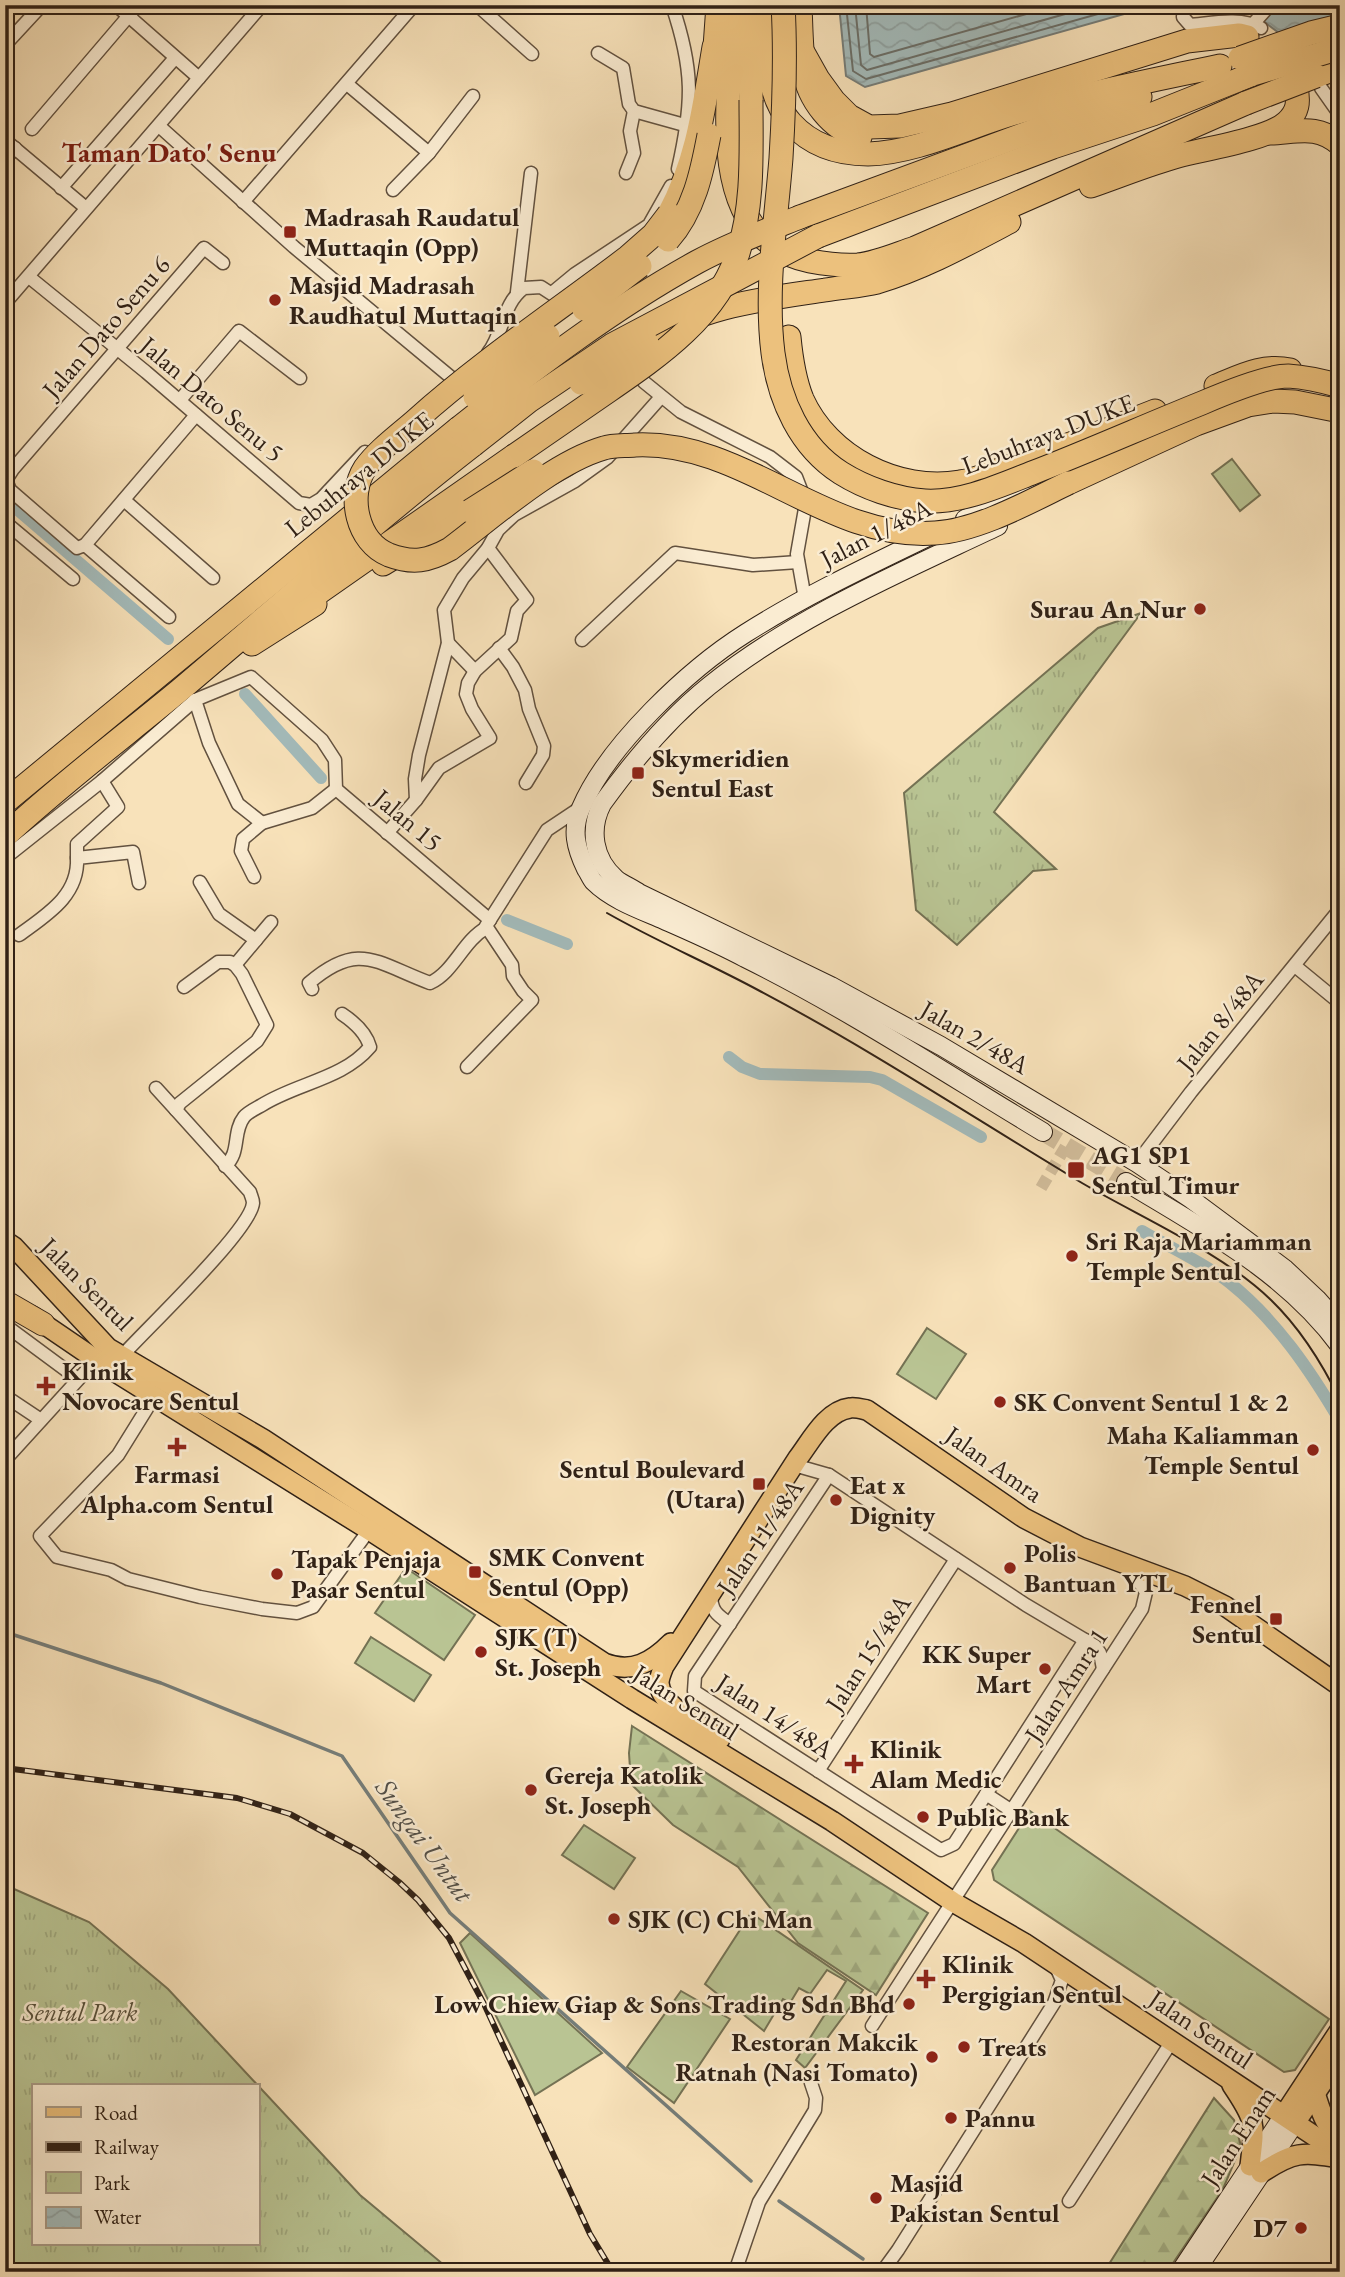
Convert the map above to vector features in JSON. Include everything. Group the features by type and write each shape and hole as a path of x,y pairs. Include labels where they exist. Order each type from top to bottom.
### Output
{"highway":[{"path":"718,5 714,47 696,151 669,214 653,235 628,257 436,402 382,450 365,469 356,492 355,508 364,533 382,552 405,561 436,557 450,550 539,483 579,457 606,447 656,444 686,448 729,463 825,509 874,528 901,534 938,533 993,518 1068,483"},
{"path":"735,5 729,79 728,143 737,197 756,229 771,245 798,258 831,265 860,265 915,248 1246,103 1319,82 1340,69"},
{"path":"187,695 514,456 658,356 699,318 727,279 739,250 750,198 751,5"},
{"path":"765,5 769,66 782,111 815,143 868,154 891,152 926,142 1247,44 1239,35 1187,41 952,114 900,126 869,127 849,116 834,101 804,54"},
{"name":"Lebuhraya DUKE","path":"783,5 781,156 771,290 773,353 784,404 802,436 828,464 859,484 925,501 958,498 1063,461 1222,395 1265,382 1286,376 1340,386"},
{"path":"800,5 804,72 811,94 832,122 856,136 894,142 926,142"},
{"name":"Lebuhraya DUKE","path":"5,835 39,805 187,695 380,521 526,374 641,295 708,257 800,217 1044,127 1133,99 1247,44 1340,26"},
{"name":"Lebuhraya DUKE","path":"5,802 273,580 340,528 466,435 612,345 818,236 1053,147 1153,114 1247,44 1340,48"},
{"path":"466,435 494,380 622,282 674,232 694,197 699,181 698,130 714,47"},
{"path":"1054,198 1175,157 1266,133 1285,125 1295,114 1299,100 1296,88"},
{"path":"1266,133 1313,130 1329,134 1340,144"},
{"path":"466,435 563,393 661,332 689,319 717,310 797,294 877,282 947,255 1166,138"},
{"path":"781,156 785,186 785,282 789,337 793,368 802,399 814,419 835,443 860,463 889,476 926,484 962,482 1090,436 1253,371 1286,369 1300,373 1340,395"},
{"name":"Lebuhraya DUKE","path":"1068,483 1196,424 1248,405 1273,401 1295,402 1340,411"},
{"path":"187,695 348,583 405,551 530,472 581,444 609,435 664,432 690,437 736,453 830,497 907,521 943,521 992,510 1068,483"},
{"path":"5,1303 43,1324"}],"main road":[{"name":"Jalan 1/48A","path":"589,810 606,765 641,723 695,671 745,634 805,599 1015,495 1192,414 1248,393 1294,391 1340,401"},
{"name":"Jalan 1/48A","path":"589,810 653,739 707,687 756,651 827,608 1223,420 1265,410 1297,411 1340,423"},
{"path":"575,833 589,810"},
{"path":"589,810 594,837"},
{"name":"Jalan 2/48A","path":"575,833 575,844 593,881 607,892 746,958 806,991 1043,1132"},
{"name":"Jalan 2/48A","path":"594,837 598,854 616,879 843,992 941,1046 1137,1163 1191,1199 1285,1269 1317,1298 1340,1325"},
{"path":"1126,1182 1204,1229 1276,1279 1307,1306 1340,1346"},
{"name":"Jalan Sentul","path":"5,1241 14,1247 109,1354 154,1397 369,1530 632,1699 832,1821 953,1902 1055,1963 1340,2153"},
{"path":"5,1259 12,1261 109,1354"},
{"path":"5,1288 43,1324"},
{"name":"Jalan Sentul","path":"5,1296 43,1324 109,1354 263,1440 604,1663 625,1668 648,1663 671,1643 695,1616"},
{"name":"Jalan Amra","path":"695,1616 821,1427 835,1414 850,1407 867,1410 1024,1518 1080,1547 1185,1586 1225,1606 1340,1686"},
{"path":"695,1616 664,1667 659,1682 662,1694 672,1706 735,1749 745,1769"},
{"name":"Jalan Enam","path":"1195,2272 1340,2030"},
{"name":"Jalan Enam","path":"1289,2119 1315,2093 1340,2057"},
{"path":"1227,2078 1253,2119 1256,2169 1300,2153 1340,2158"},
{"path":"1315,2093 1326,2125 1340,2137"},
{"name":"Jalan Enam","path":"1180,2272 1256,2169"}],"street":[{"path":"5,45 42,5"},
{"path":"116,5 200,78"},
{"path":"32,129 138,5"},
{"path":"5,303 262,5"},
{"path":"243,202 414,5"},
{"path":"477,5 532,54"},
{"path":"517,292 532,286 541,287 557,296 575,274 649,225 675,180 698,130 690,93 687,50 672,5"},
{"path":"1183,7 1184,20 1190,25 1223,22 1247,44 1270,5"},
{"path":"597,53 623,68 629,104 634,111 698,130"},
{"path":"61,188 176,58"},
{"path":"1319,82 1340,115"},
{"path":"347,85 429,153"},
{"path":"393,190 429,153 473,96"},
{"path":"626,173 634,153 630,131 634,111"},
{"path":"159,126 243,202 453,379 480,361 492,347 517,292 531,173"},
{"path":"5,159 10,144 86,208"},
{"name":"Jalan Dato Senu 6","path":"169,617 85,545 77,548 10,490 6,480 204,248 223,263"},
{"name":"Jalan Dato Senu 5","path":"29,277 180,400 299,503 311,505 321,499 398,420 453,379"},
{"path":"180,400 239,331 300,379"},
{"path":"628,364 681,412 776,460 796,477 806,503 799,531 798,562 805,599"},
{"path":"416,800 415,779 419,755 448,643 444,610 463,578 488,548 498,530 514,515 575,481 607,458 662,397"},
{"path":"85,545 197,415"},
{"path":"124,500 212,578"},
{"path":"5,522 73,579"},
{"path":"387,833 439,768 490,738 472,709 467,694 468,684 475,671 511,638 517,611 527,600 488,548"},
{"path":"582,640 675,553 753,565 798,562"},
{"path":"448,643 475,671"},
{"path":"499,648 525,690 529,709 544,746 543,755 526,783"},
{"name":"Jalan 15","path":"187,695 251,677 322,740 335,760 336,789 488,924 509,960 513,976 532,1000 467,1067"},
{"path":"5,858 102,781 187,695 238,804 262,823"},
{"path":"19,935 63,901 78,872 77,844 118,807 102,781"},
{"path":"254,877 241,851 243,839 262,823 312,808 336,789"},
{"path":"312,989 309,983 327,968 346,959 361,957 430,983 438,979 488,924 547,831 589,810"},
{"path":"547,831 563,827 594,837"},
{"path":"77,859 133,852 139,883"},
{"path":"200,882 219,914 256,940"},
{"name":"Jalan 8/48A","path":"1137,1163 1191,1092 1340,909"},
{"path":"235,965 271,922"},
{"path":"184,987 218,962 235,965"},
{"path":"176,1110 180,1103 257,1041 267,1025 235,965"},
{"path":"1295,966 1340,1003"},
{"path":"225,1166 236,1151 237,1135 244,1117 272,1099 358,1061 370,1047 368,1038 354,1022 342,1014"},
{"path":"5,1460 78,1379 194,1282 246,1219 253,1203 250,1192 156,1088"},
{"path":"5,1325 78,1379"},
{"path":"5,1396 41,1420"},
{"path":"154,1397 118,1455 40,1536 57,1557 200,1597 297,1614 313,1607 369,1530"},
{"path":"794,1465 829,1475 1026,1605 1095,1646 1100,1653 1103,1669"},
{"name":"Jalan 11/48A","path":"730,1624 829,1475"},
{"name":"Jalan 15/48A","path":"818,1770 957,1559"},
{"name":"Jalan Amra 1","path":"872,2026 1142,1609 1146,1591 1124,1562"},
{"path":"711,1591 711,1605 715,1614 730,1624"},
{"name":"Jalan 14/48A","path":"730,1624 695,1676 694,1691 941,1850 954,1844 986,1794"},
{"path":"1012,1811 986,1794 1085,1640"},
{"path":"882,2272 1054,2003 1062,1980 1055,1963"},
{"path":"1047,2014 1074,1988 1087,1985"},
{"path":"1069,2201 1172,2041"},
{"path":"735,2272 759,2203 815,2110 816,2098 811,2082"}],"green space":[{"path":"1232,459 1260,495 1240,511 1212,474"},
{"path":"1141,613 994,812 1056,869 1033,871 957,945 916,910 904,793 1098,628"},
{"path":"927,1328 966,1354 936,1399 897,1374"},
{"path":"406,1568 475,1615 444,1660 375,1613"},
{"path":"371,1637 431,1675 414,1701 355,1663"},
{"path":"632,1726 928,1913 876,1995 798,1943 738,1867 673,1825 631,1784 629,1753"},
{"path":"1030,1811 1329,2019 1295,2070 1284,2072 994,1880 992,1870"},
{"path":"584,1825 635,1858 614,1889 562,1855"},
{"name":"Sentul Park","path":"5,1885 89,1922 168,1989 257,2084 32,2084 32,2246 259,2246 259,2087 360,2195 444,2265 447,2272 5,2272"},
{"path":"751,1913 863,1990 805,2068 796,2060 846,1981 827,1970 810,1994 799,1988 790,2003 783,1999 764,2031 705,1984"},
{"path":"470,1933 602,2053 535,2095 460,1943"},
{"path":"681,1991 730,2019 674,2103 627,2067"},
{"path":"1214,2098 1234,2120 1241,2146 1223,2189 1167,2272 1104,2272"}],"water":[{"path":"839,5 1156,5 865,87 846,76"},
{"path":"1242,5 1333,5 1340,12 1340,79"}],"waterway":[{"path":"5,499 168,639"},
{"path":"245,694 321,778"},
{"path":"507,920 567,944"},
{"path":"729,1057 742,1067 760,1074 870,1077 882,1080 981,1137"},
{"path":"1142,1231 1210,1269 1247,1297 1291,1347 1340,1421"},
{"name":"Sungai Untut","path":"5,1632 161,1683 342,1756 450,1913 751,2181"},
{"name":"Sungai Untut","path":"779,2201 863,2259"}],"tunnel":[{"path":"1043,1132 1126,1182"},
{"path":"1041,1188 1066,1146"}],"tram line":[{"path":"607,913 800,1013 1082,1183 1205,1251 1251,1283 1291,1322 1318,1359 1340,1400"}],"railway":[{"path":"5,1768 237,1798 290,1814 363,1853 399,1882 418,1900 449,1938 485,2006 590,2234 613,2272"}],"place":[{"name":"Madrasah Raudatul Muttaqin (Opp)","path":"290,232"},
{"name":"Masjid Madrasah Raudhatul Muttaqin","path":"275,300"},
{"name":"Surau An Nur","path":"1200,609"},
{"name":"Skymeridien Sentul East","path":"638,773"},
{"name":"AG1 SP1 Sentul Timur","path":"1076,1170"},
{"name":"Sri Raja Mariamman Temple Sentul","path":"1072,1256"},
{"name":"Klinik Novocare Sentul","path":"46,1386"},
{"name":"SK Convent Sentul 1 & 2","path":"1000,1402"},
{"name":"Farmasi Alpha.com Sentul","path":"177,1447"},
{"name":"Maha Kaliamman Temple Sentul","path":"1313,1450"},
{"name":"Sentul Boulevard (Utara)","path":"759,1484"},
{"name":"Eat x Dignity","path":"836,1500"},
{"name":"Polis Bantuan YTL","path":"1010,1568"},
{"name":"SMK Convent Sentul (Opp)","path":"475,1572"},
{"name":"Tapak Penjaja Pasar Sentul","path":"277,1574"},
{"name":"Fennel Sentul","path":"1276,1619"},
{"name":"SJK (T) St. Joseph","path":"481,1652"},
{"name":"KK Super Mart","path":"1045,1669"},
{"name":"Klinik Alam Medic","path":"854,1764"},
{"name":"Gereja Katolik St. Joseph","path":"531,1790"},
{"name":"Public Bank","path":"923,1817"},
{"name":"SJK (C) Chi Man","path":"614,1919"},
{"name":"Klinik Pergigian Sentul","path":"926,1979"},
{"name":"Low Chiew Giap & Sons Trading Sdn Bhd","path":"909,2004"},
{"name":"Treats","path":"964,2047"},
{"name":"Restoran Makcik Ratnah (Nasi Tomato)","path":"932,2057"},
{"name":"Pannu","path":"951,2118"},
{"name":"Masjid Pakistan Sentul","path":"876,2198"},
{"name":"D7","path":"1301,2228"}],"district":[{"name":"Taman Dato' Senu","path":"169,152"}]}
